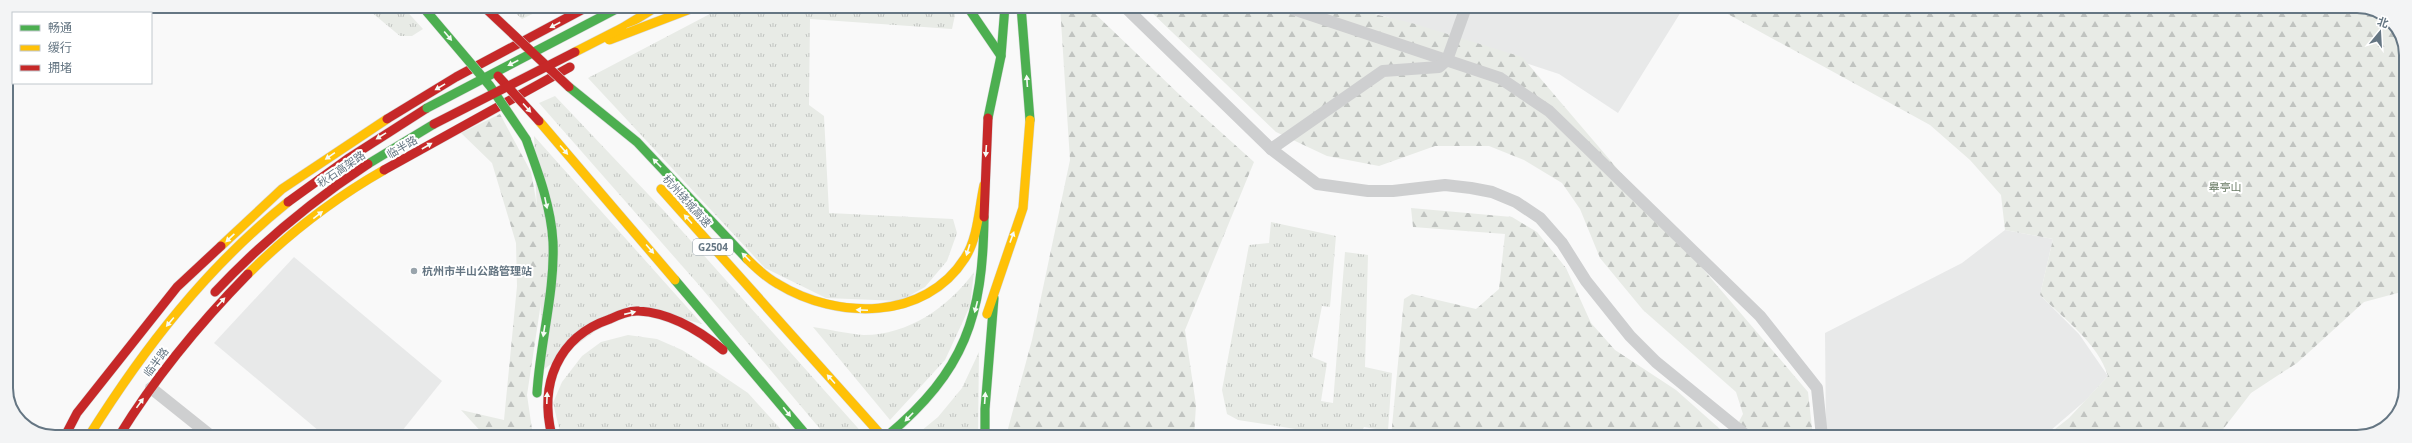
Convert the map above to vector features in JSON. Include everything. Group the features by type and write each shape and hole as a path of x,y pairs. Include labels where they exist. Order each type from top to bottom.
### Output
{"main road":[{"path":"428,13 490,86 526,139 546,199 551,227 553,256 538,378 537,404"},
{"path":"490,13 569,87 612,134"},
{"path":"69,430 82,408 177,287 282,189 367,131 456,77 576,13"},
{"name":"秋石高架路","path":"93,430 116,392 167,325 220,264 273,214 334,166 427,108 609,13"},
{"name":"秋石高架路","path":"207,301 232,274 272,237 306,208 345,179 434,124 573,54 647,13"},
{"path":"598,51 666,13"},
{"path":"573,54 680,13"},
{"path":"972,13 1001,56"},
{"path":"894,430 925,401 952,365 972,323 978,302 988,118 1001,56 1004,13"},
{"path":"981,329 1022,208 1030,120 1022,13"},
{"path":"994,16 1001,56"},
{"path":"477,52 539,121 802,430"},
{"name":"临半路","path":"123,430 151,388 221,302 286,240 350,191 484,112 578,63"},
{"path":"569,87 637,142 749,260 775,283 825,304 863,311 887,309 910,304 949,278 966,257 984,185"},
{"name":"杭州绕城高速","path":"655,182 877,430"},
{"path":"985,430 985,409 994,287"},
{"path":"551,430 546,410 547,384 559,356 578,336 604,319 637,311 670,318 694,328 718,345 771,393"}],"street":[{"path":"1131,13 1271,149 1317,184 1368,191 1393,191 1445,184 1492,192 1516,202 1540,218 1562,243 1586,281 1630,336 1656,362 1739,430"},
{"path":"1306,13 1500,78 1550,111 1760,316 1817,388 1821,430"},
{"path":"1271,149 1383,71 1440,67 1448,60 1464,13"},
{"path":"151,388 204,430"}],"shaded area":[{"path":"1374,13 1680,13 1618,113 1559,74"},
{"path":"2005,230 2053,239 2040,295 2079,334 2108,376 2086,400 2051,430 1826,430 1825,333 1962,263"},
{"path":"294,257 442,381 403,430 318,430 214,343"}],"green space":[{"path":"372,13 408,13 423,29 412,36 400,36"},
{"path":"516,13 534,13 522,19"},
{"path":"712,13 955,13 952,29 810,19 809,105 824,116 829,213 953,219 957,233 947,261 925,287 900,301 826,298 765,268 588,78"},
{"path":"1060,13 1094,13 1182,97 1254,162 1185,330 1196,405 1194,430 1008,430 1032,340 1070,160"},
{"path":"1152,13 1370,13 1415,24 1522,57 1808,392 1812,430 1735,430 1743,414 1736,392 1643,310 1600,258 1580,209 1562,183 1524,160 1489,146 1435,146 1379,166 1327,156 1276,132"},
{"name":"皋亭山","path":"1726,13 2363,13 2371,15 2389,27 2398,44 2399,52 2399,293 2364,302 2297,363 2251,393 2222,430 2054,430 2069,418 2108,376 2097,353 2088,342 2040,295 2053,239 2005,230 2001,195 1970,160 1930,125"},
{"path":"555,96 666,213 860,430 821,430 698,284 539,103"},
{"path":"500,114 531,172 542,233 542,296 527,395 532,430 479,430 461,410 504,420 517,286 516,243 492,163 461,133"},
{"path":"534,136 702,324 630,305 543,370"},
{"path":"1411,208 1512,217 1537,232 1566,268 1591,323 1615,350 1676,390 1721,430 1392,430 1404,299 1412,294 1476,309 1499,289 1505,234 1413,227"},
{"path":"1271,222 1336,236 1330,307 1322,306 1312,357 1327,363 1321,401 1333,403 1345,252 1368,255 1365,367 1392,373 1388,430 1364,427 1362,430 1302,430 1238,420 1227,414 1222,390 1249,245 1269,243"},
{"path":"974,272 970,306 945,360 890,420 813,327 864,335 880,334 896,330 926,317 940,307 964,285"},
{"path":"628,335 657,339 682,350 748,393 782,430 560,430 553,403 562,382 582,356 601,342"},
{"path":"979,352 978,430 922,430 938,417 962,388"}],"traffic: fast":[{"path":"428,13 490,86 526,139"},
{"path":"427,108 609,13"},
{"path":"972,13 1001,56"},
{"path":"988,118 1001,56 1004,13"},
{"path":"1022,13 1030,120"},
{"path":"569,87 637,142 747,259"},
{"path":"368,164 434,124"},
{"path":"526,139 547,202 553,242 550,299 541,355 537,393"},
{"path":"894,430 914,412 935,388 952,364 964,339 973,313 979,284 983,252 984,217"},
{"path":"675,280 802,430"},
{"path":"985,430 985,409 994,298"}],"traffic: slow":[{"path":"622,28 647,13"},
{"path":"609,40 680,13"},
{"path":"575,52 622,28"},
{"path":"221,246 282,189 387,119"},
{"path":"987,314 1023,208 1030,120"},
{"path":"539,121 675,280"},
{"path":"248,274 296,231 348,192 384,170"},
{"path":"747,259 762,273 778,284 801,296 826,304 853,308 879,308 904,303 927,294 948,279 965,258 973,241 978,223 984,185"},
{"path":"661,189 877,430"},
{"path":"93,430 132,371 179,310 230,254 258,227 288,202"}],"traffic: jam":[{"path":"490,13 569,87"},
{"path":"387,119 456,77 576,13"},
{"path":"434,124 575,52"},
{"path":"384,170 570,67"},
{"path":"498,76 539,121"},
{"path":"288,202 349,158 427,108"},
{"path":"984,217 988,118"},
{"path":"215,292 250,257 307,208 368,164"},
{"path":"68,430 77,413 177,287 221,246"},
{"path":"123,430 148,392 195,331 248,274"},
{"path":"551,430 548,399 551,381 556,365 565,350 577,338 592,327 628,312 651,312 673,319 694,329 723,350"}],"place":[{"name":"杭州市半山公路管理站","path":"414,271"}]}
